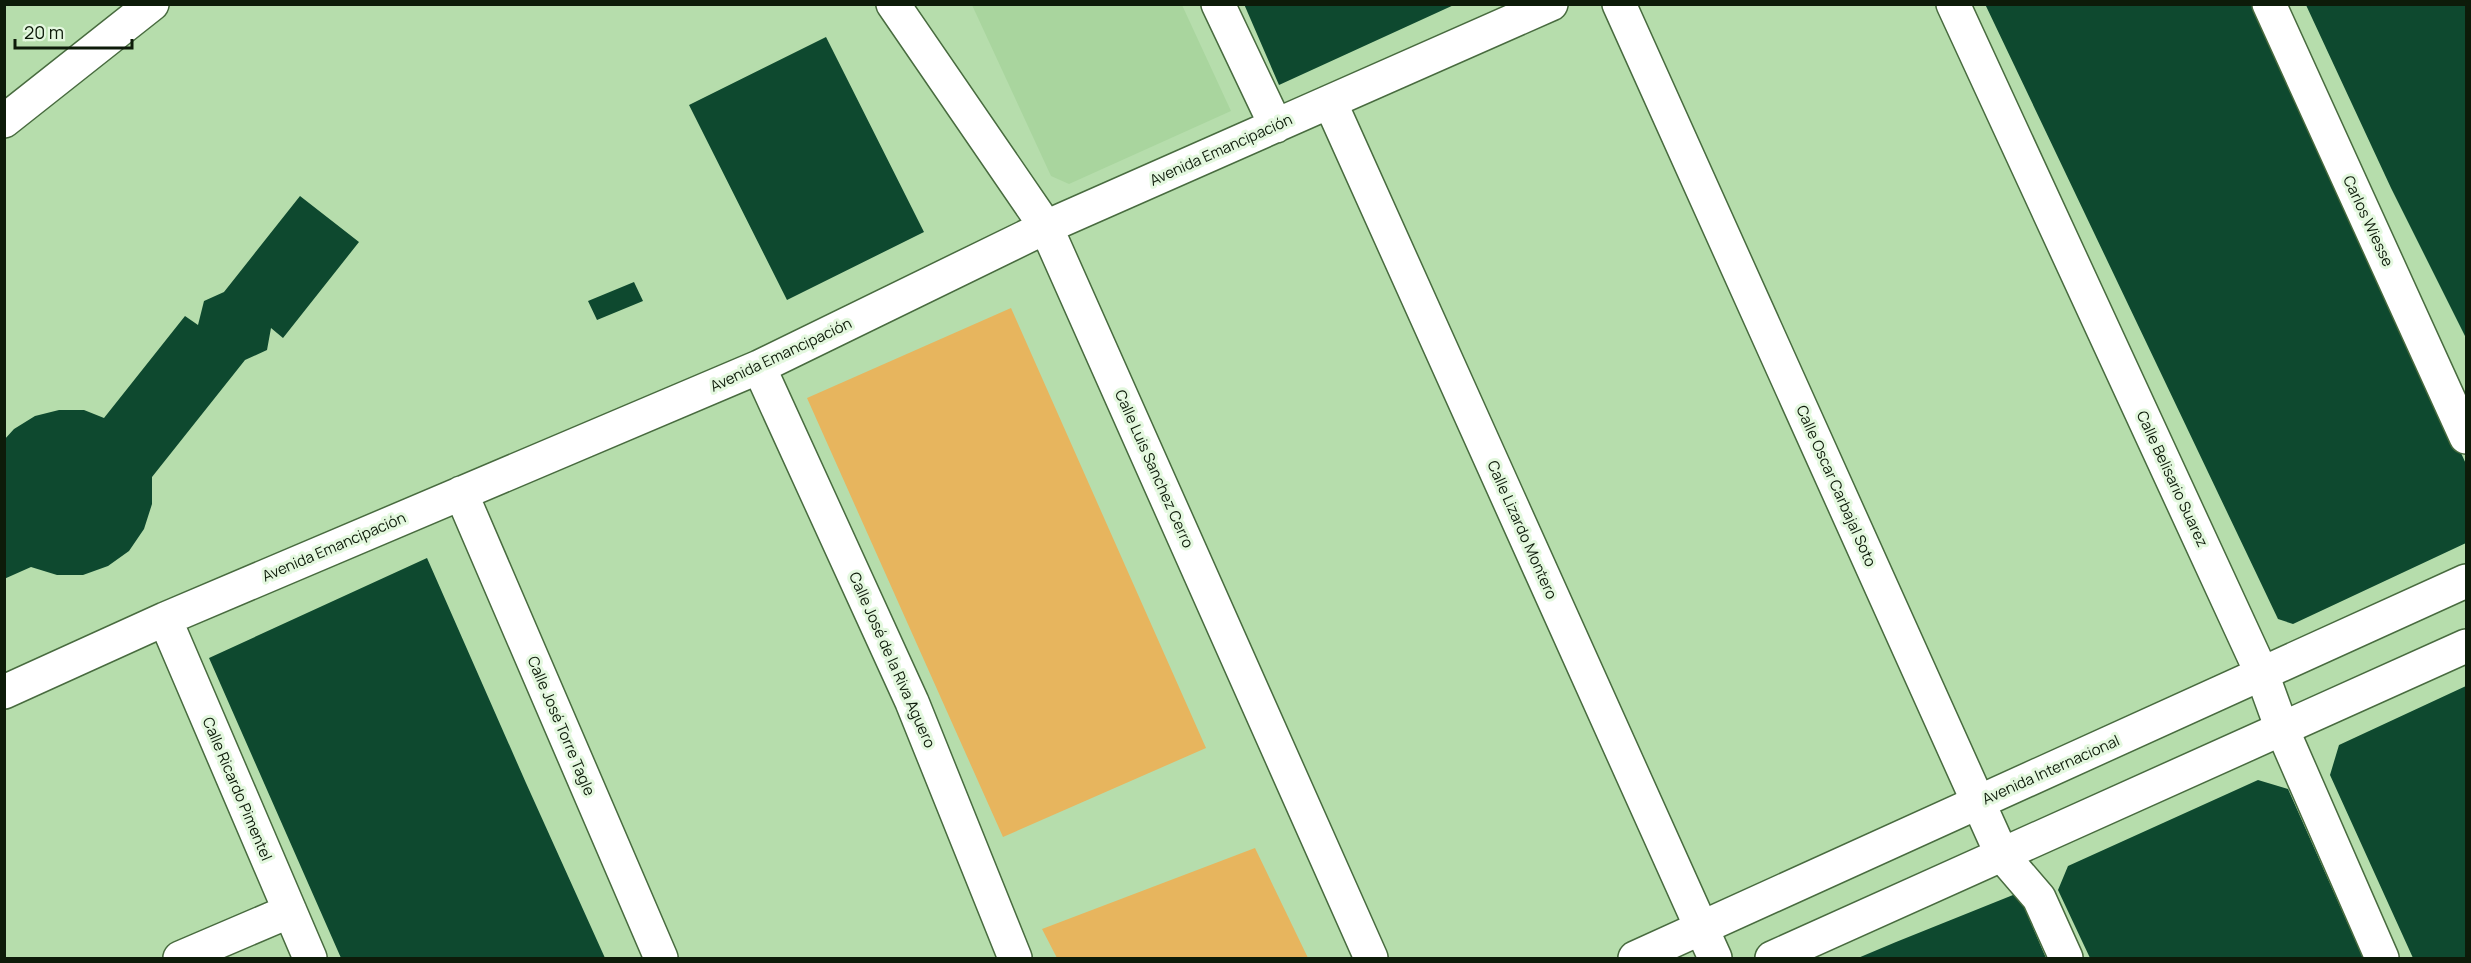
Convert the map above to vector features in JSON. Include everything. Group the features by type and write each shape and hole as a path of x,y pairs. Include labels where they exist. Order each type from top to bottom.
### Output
{"street":[{"path":"4,121 152,4"},
{"name":"Calle Luis Sanchez Cerro","path":"893,4 1046,227 1371,958"},
{"path":"1218,4 1276,126"},
{"name":"Avenida Emancipación","path":"4,692 165,619 759,367 1046,227 1551,4"},
{"name":"Calle Oscar Carbajal Soto","path":"1619,4 2002,855 2039,898 2066,958"},
{"name":"Calle Belisario Suarez","path":"1953,4 2262,674 2282,729 2382,958"},
{"name":"Carlos Wiesse","path":"2270,4 2466,437"},
{"name":"Calle Lizardo Montero","path":"1330,102 1715,958"},
{"name":"Calle José de la Riva Aguero","path":"759,367 912,702 1014,958"},
{"name":"Calle José Torre Tagle","path":"461,493 661,958"},
{"name":"Avenida Internacional","path":"1635,958 2466,581"},
{"name":"Calle Ricardo Pimentel","path":"165,619 310,958"},
{"path":"1772,958 2466,646"},
{"path":"180,958 290,911"}],"shaded area":[{"path":"972,5 1182,5 1231,111 1069,184 1051,176"},
{"path":"1011,308 1206,748 1003,837 807,398"},
{"path":"1255,848 1308,958 1057,958 1042,929"}],"building":[{"path":"1244,4 1456,4 1279,85"},
{"path":"1985,4 2258,4 2466,464 2466,543 2293,624 2278,619"},
{"path":"2306,5 2466,5 2466,338 2391,188"},
{"path":"826,37 924,232 787,300 689,105"},
{"path":"300,196 359,242 283,338 271,328 267,350 245,360 152,477 152,504 144,529 129,551 108,566 83,575 57,575 31,567 4,579 4,440 14,429 35,416 59,410 84,410 104,418 185,316 198,325 204,301 224,292"},
{"path":"634,282 643,301 597,320 588,301"},
{"path":"427,558 605,958 341,958 209,658"},
{"path":"2466,686 2466,958 2413,958 2330,775 2339,745"},
{"path":"2258,780 2288,789 2363,958 2090,958 2058,890 2068,866"},
{"path":"2018,893 2046,958 1858,958 1896,942"}]}
